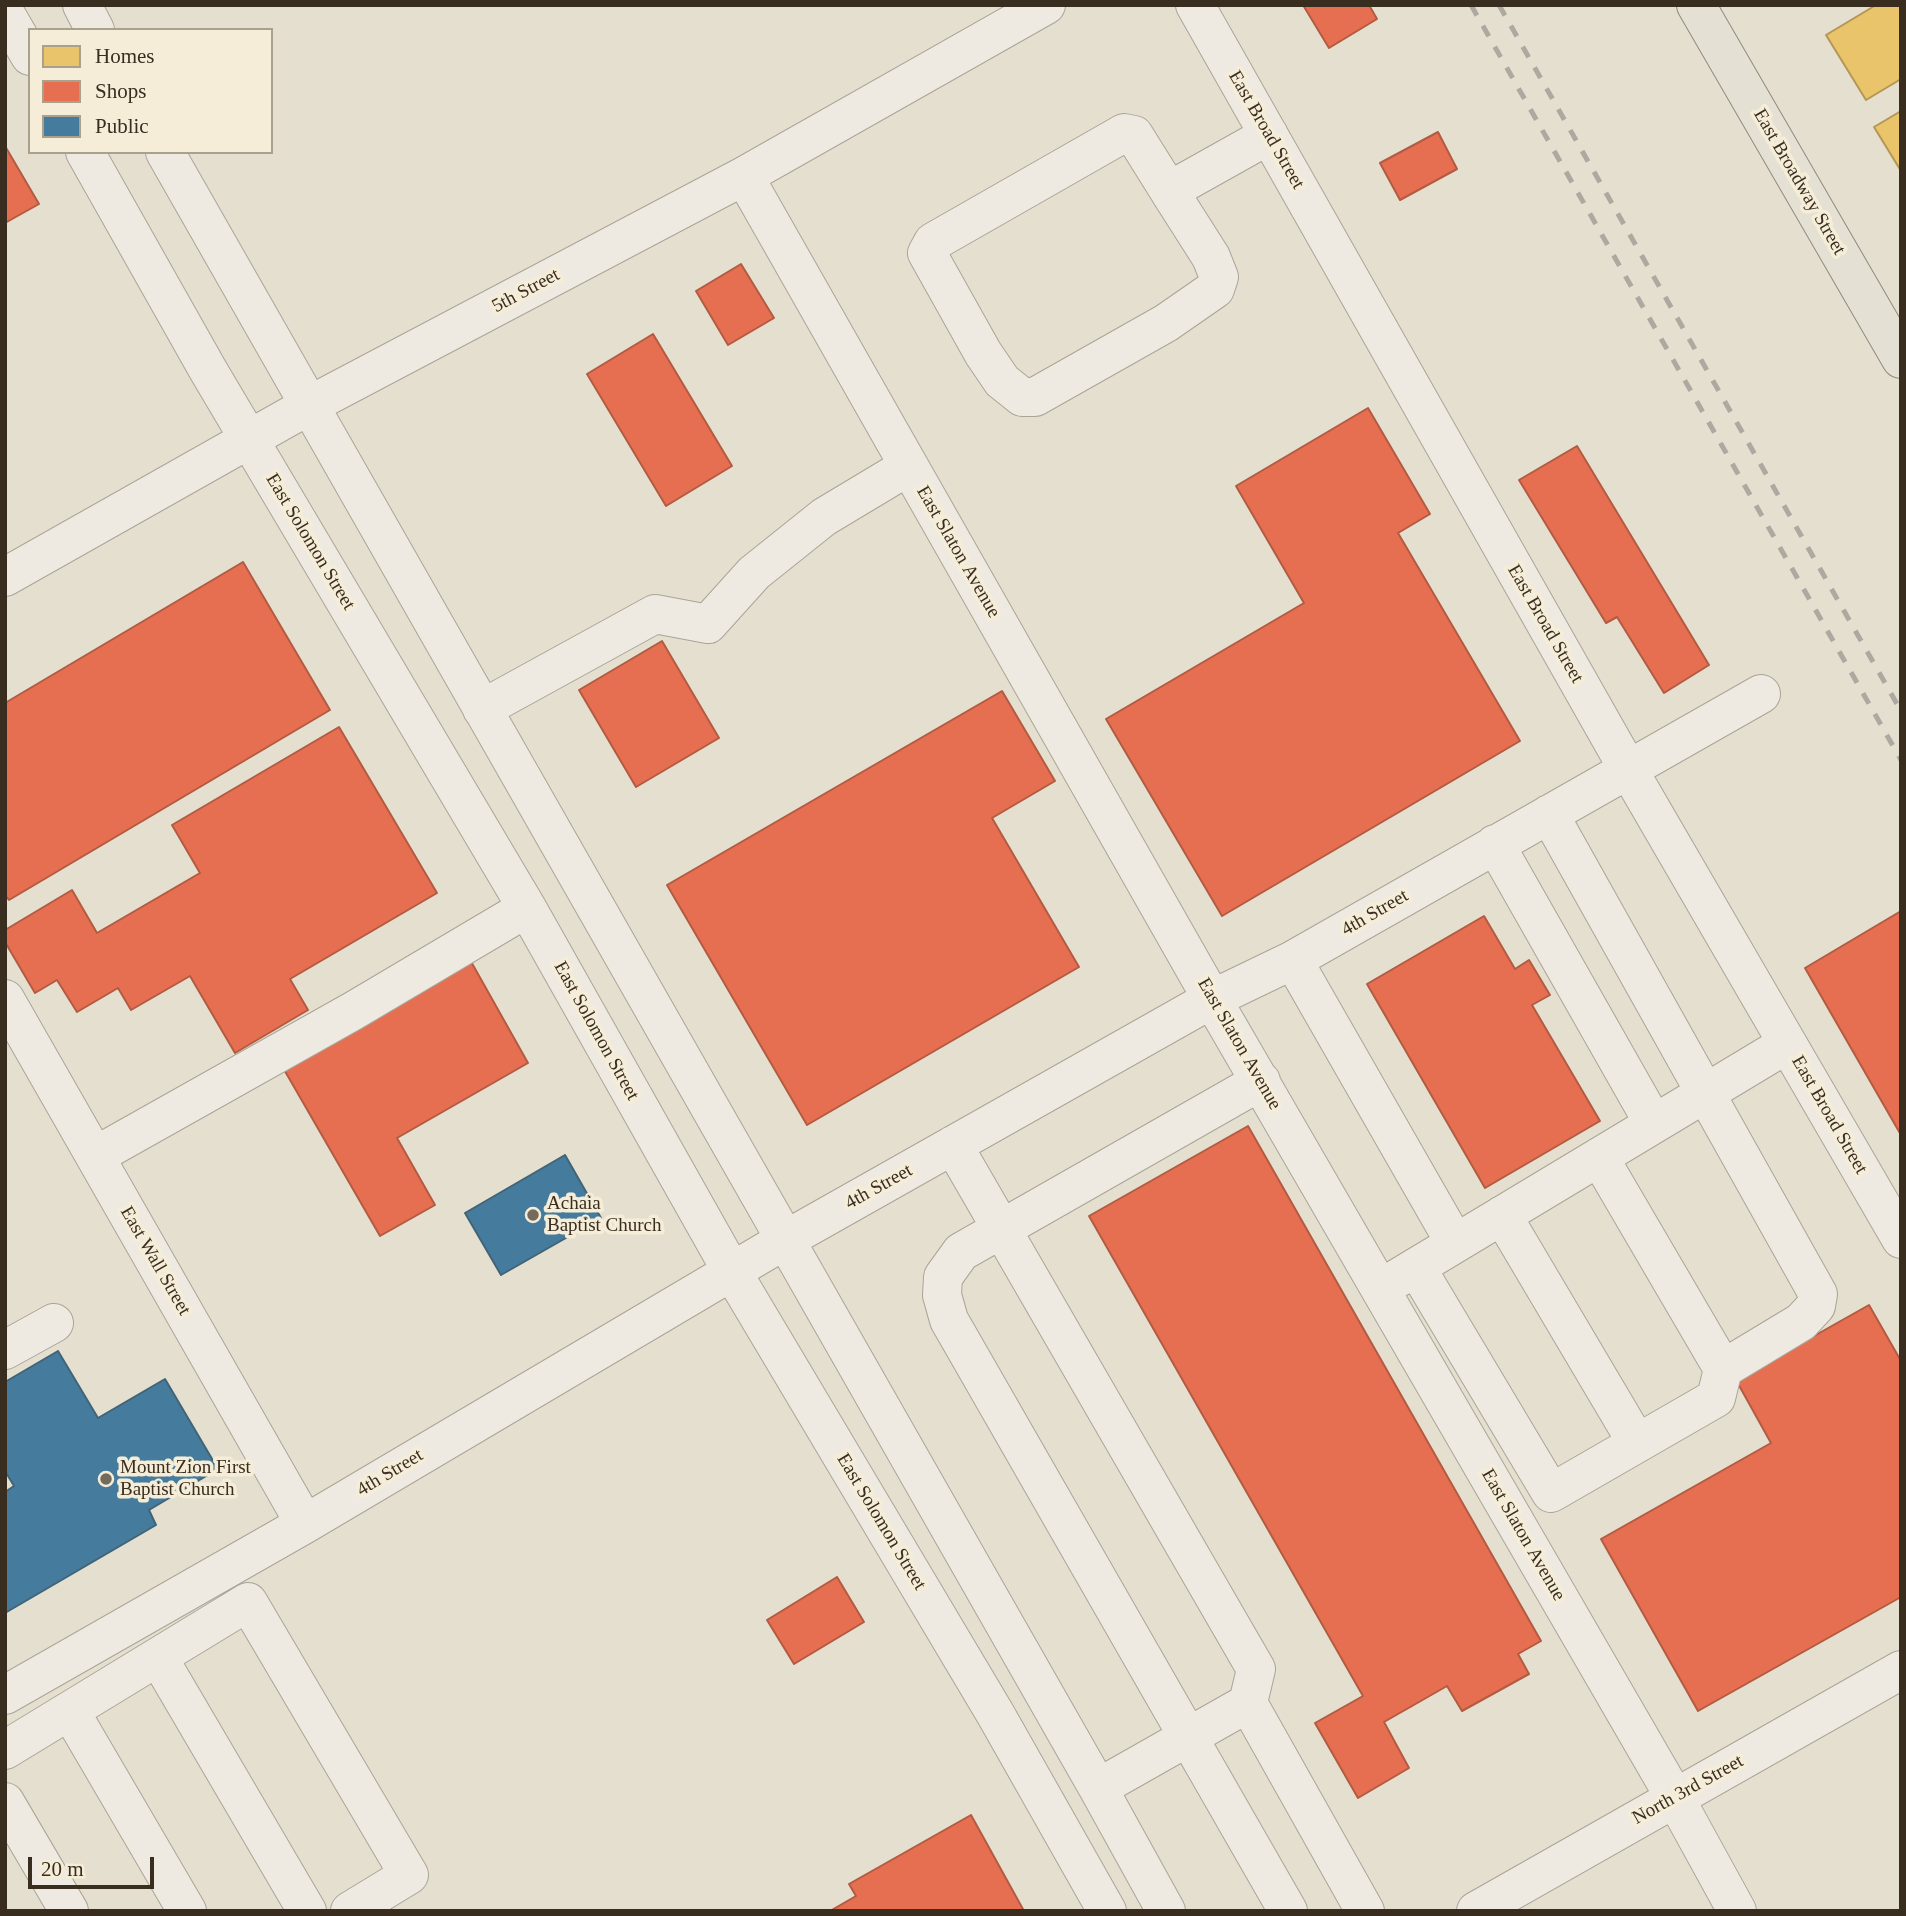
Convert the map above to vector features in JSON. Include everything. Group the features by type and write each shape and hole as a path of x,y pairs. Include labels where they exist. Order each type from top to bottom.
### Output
{"main road":[{"name":"East Broadway Street","path":"1696,5 1901,359"}],"street":[{"path":"82,5 94,28"},
{"name":"5th Street","path":"5,577 308,406 744,176 1046,5"},
{"name":"East Broad Street","path":"1195,5 1628,769 1901,1239"},
{"path":"5,13 28,53"},
{"path":"1124,133 1134,135 1168,191 1211,257 1219,277 1215,289 1166,323 1035,397 1022,397 1002,381 982,353 927,253 933,242 1124,133"},
{"path":"1168,191 1269,135"},
{"name":"East Solomon Street","path":"86,154 249,439 527,908 732,1270 996,1715 1107,1911"},
{"path":"166,154 1166,1911"},
{"name":"East Slaton Avenue","path":"744,176 1212,999 1675,1798 1737,1911"},
{"path":"482,709 655,614 708,624 754,573 824,517 909,466"},
{"name":"4th Street","path":"5,1695 305,1524 732,1270 1212,999 1293,960 1761,694"},
{"path":"1549,814 1818,1294 1816,1306 1801,1322 1723,1369"},
{"path":"1496,844 1654,1124"},
{"path":"95,1156 353,1011 527,908"},
{"path":"1293,960 1455,1243"},
{"name":"East Wall Street","path":"5,999 305,1524"},
{"path":"1380,1288 1787,1044"},
{"path":"1261,1081 961,1252 943,1277 942,1295 949,1320 1288,1911"},
{"path":"953,1145 1256,1670 1248,1703 1365,1911"},
{"path":"1416,1267 1551,1493 1716,1398 1723,1369 1598,1157"},
{"path":"1502,1215 1637,1443"},
{"path":"5,1350 54,1323"},
{"path":"5,1750 248,1602 409,1875 350,1911"},
{"path":"82,1651 105,1690"},
{"path":"158,1657 307,1911"},
{"name":"North 3rd Street","path":"1476,1911 1901,1670"},
{"path":"1098,1788 1248,1703"},
{"path":"70,1710 187,1911"},
{"path":"5,1801 69,1911"}],"building: Homes":[{"path":"1876,5 1901,5 1901,79 1866,100 1826,35"},
{"path":"1901,111 1901,171 1874,127"}],"building: Shops":[{"path":"1303,5 1369,5 1377,19 1329,48"},
{"path":"1438,132 1457,169 1400,200 1380,163"},
{"path":"5,146 39,204 5,223"},
{"path":"741,264 774,318 728,345 696,291"},
{"path":"653,334 732,466 666,506 587,374"},
{"path":"1368,408 1430,514 1398,533 1520,741 1222,916 1106,719 1304,603 1236,486"},
{"path":"1577,446 1709,665 1664,693 1617,617 1606,623 1519,480"},
{"path":"243,562 330,710 9,900 5,895 5,703"},
{"path":"662,641 719,738 636,787 579,690"},
{"path":"1002,691 1055,781 992,818 1079,967 807,1125 667,885"},
{"path":"339,727 437,893 290,979 308,1010 235,1053 190,976 131,1010 118,988 77,1012 57,980 35,993 5,942 5,930 72,890 97,933 200,873 172,825"},
{"path":"1901,911 1901,1135 1805,968"},
{"path":"1484,916 1515,969 1529,960 1550,995 1532,1005 1600,1121 1485,1188 1367,984"},
{"path":"469,958 528,1063 397,1138 435,1205 380,1236 282,1066"},
{"path":"1248,1126 1541,1641 1518,1654 1529,1674 1462,1711 1447,1686 1384,1722 1409,1768 1358,1798 1315,1723 1363,1696 1089,1216"},
{"path":"1869,1305 1901,1361 1901,1597 1698,1711 1601,1539 1771,1443 1736,1380"},
{"path":"837,1577 864,1622 794,1664 767,1620"},
{"path":"971,1815 1024,1911 830,1911 856,1896 849,1884"}],"building: Public":[{"name":"Achaia Baptist Church","path":"565,1155 601,1218 501,1275 465,1213"},
{"name":"Mount Zion First Baptist Church","path":"58,1351 98,1418 165,1379 218,1469 149,1510 156,1525 5,1613 5,1492 14,1486 5,1471 5,1382"}],"railway":[{"path":"1471,5 1901,760"},
{"path":"1499,5 1901,711"}],"place":[{"name":"Achaia Baptist Church","path":"533,1215"},
{"name":"Mount Zion First Baptist Church","path":"106,1479"}]}
